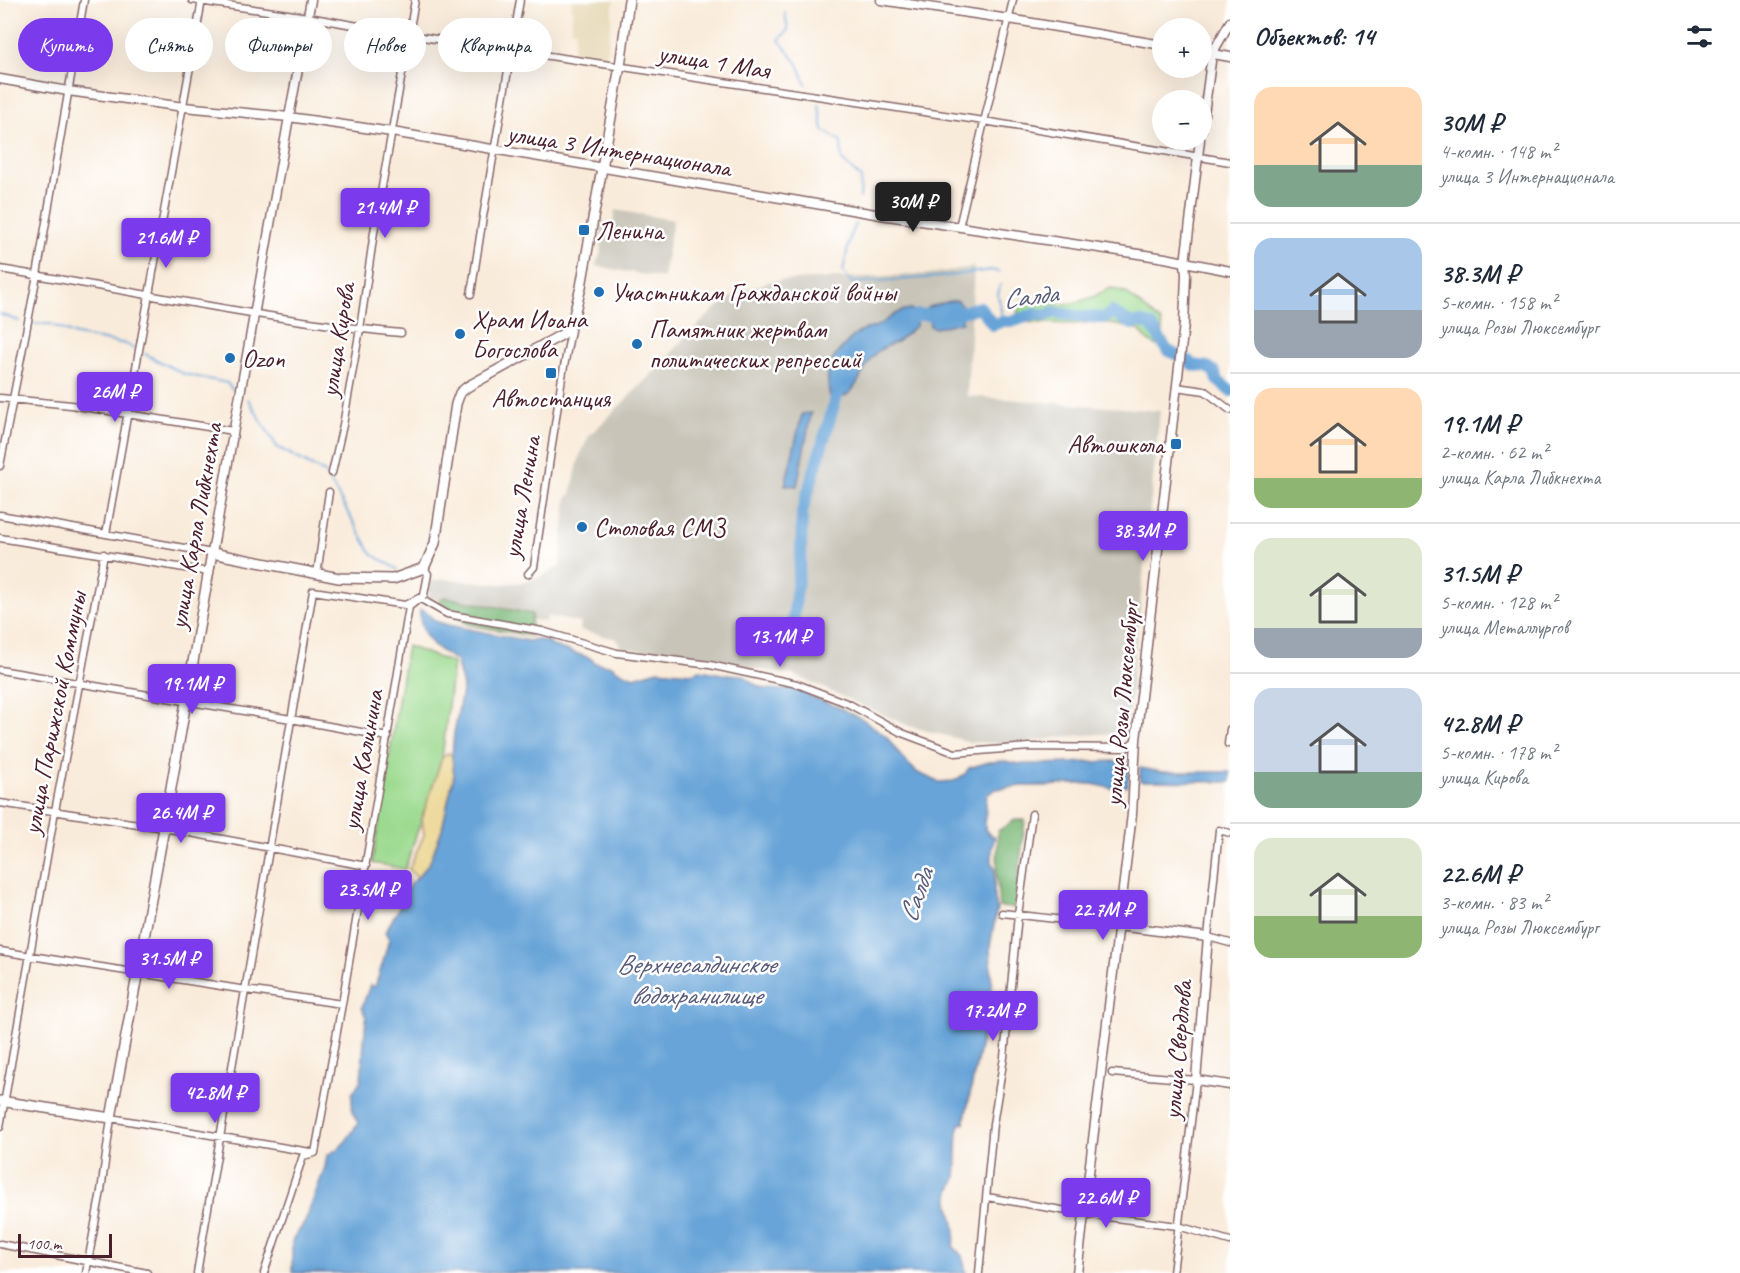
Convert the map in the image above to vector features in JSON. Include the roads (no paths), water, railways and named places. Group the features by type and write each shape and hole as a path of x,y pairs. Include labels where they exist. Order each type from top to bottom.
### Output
{"main road":[{"name":"улица Ленина","path":"572,323 581,287 620,66 629,0"},
{"path":"212,553 339,578 393,579 424,568 435,543 456,404 460,393 488,374 563,334 572,323"},
{"name":"улица Карла Либкнехта","path":"111,1118 212,553"},
{"path":"2,1101 111,1118"}],"street":[{"path":"0,466 37,275 84,0"},
{"name":"улица 1 Мая","path":"192,0 344,23"},
{"name":"улица Карла Либкнехта","path":"212,553 288,117 311,0"},
{"name":"улица Кирова","path":"412,18 415,0"},
{"path":"517,18 520,0"},
{"path":"881,0 1152,43"},
{"path":"959,226 1013,0"},
{"path":"106,534 202,1"},
{"path":"1230,22 1212,54 1230,57"},
{"name":"улица 1 Мая","path":"552,56 984,121 1230,162"},
{"name":"улица Кирова","path":"332,473 360,329 374,232 403,72"},
{"path":"471,294 509,72"},
{"name":"улица 3 Интернационала","path":"0,79 184,107 288,117 392,132 881,215 1153,256 1230,271"},
{"name":"улица Розы Люксембург","path":"1077,1273 1132,814 1135,756 1184,324 1185,262 1199,150"},
{"path":"0,269 255,313 401,333"},
{"name":"улица Ленина","path":"528,574 534,567 572,323"},
{"path":"1176,387 1205,391 1230,410"},
{"path":"0,398 128,413 233,431"},
{"path":"317,574 329,492"},
{"path":"0,515 212,553"},
{"path":"0,538 208,572"},
{"name":"улица Парижской Коммуны","path":"0,1127 2,1101 104,554"},
{"name":"улица Калинина","path":"315,1153 409,607 424,595 428,574 424,568"},
{"path":"197,1273 314,591 405,605 419,598 447,614 542,631 617,653 710,665 797,684 849,704 902,733 955,753 1029,747 1126,748 1137,740"},
{"path":"0,670 388,737"},
{"path":"1228,744 1230,729"},
{"path":"0,803 164,828 366,866"},
{"path":"979,1273 993,1124 1004,1057 1018,915 1032,814"},
{"name":"улица Свердлова","path":"1173,1273 1196,1080 1219,830 1230,833"},
{"path":"1002,913 1208,937 1230,943"},
{"path":"0,951 342,1004"},
{"path":"1112,1073 1230,1085"},
{"path":"111,1118 315,1153"},
{"name":"улица Карла Либкнехта","path":"86,1273 111,1118"},
{"path":"264,1273 303,1156 315,1153"},
{"path":"987,1197 1084,1214 1178,1226 1230,1241"},
{"path":"0,1244 147,1273"}],"water":[{"path":"958,301 962,306 962,322 935,328 930,326 926,310 928,307"},
{"path":"911,309 917,315 916,326 871,358 858,382 847,395 830,396 827,369 842,347 863,330 875,327 897,313"},
{"path":"811,413 797,486 785,485 802,414"},
{"name":"Верхнесалдинское водохранилище","path":"420,610 425,611 435,621 448,625 529,641 535,639 549,642 550,645 590,658 595,663 613,666 616,670 634,677 658,670 691,673 700,670 743,675 754,684 766,689 786,690 793,686 811,697 864,720 886,736 903,759 918,773 939,782 954,781 965,774 969,768 989,762 1042,764 1115,761 1122,762 1122,765 1129,764 1128,786 1116,789 1092,784 1022,786 996,789 988,794 986,799 985,829 995,837 992,847 992,863 995,868 994,894 997,909 990,946 992,990 964,1123 959,1124 956,1177 949,1196 955,1228 953,1246 963,1257 966,1273 292,1273 292,1241 305,1222 325,1167 327,1155 341,1145 358,1123 352,1111 352,1094 361,1080 366,1018 362,1007 370,985 375,987 383,962 389,939 385,932 410,884 430,862 442,829 454,775 452,756 454,733 463,686 456,660 435,646 425,634 420,619"},
{"path":"1140,768 1162,772 1230,772 1230,782 1140,781"}],"waterway":[{"path":"785,13 788,30 779,40 798,64 806,84"},
{"path":"819,105 823,130 841,141 842,160 861,178 860,198"},
{"path":"856,224 851,233 843,271 852,283 939,277 991,270 999,272"},
{"path":"1000,285 998,295 1003,321"},
{"name":"Салда","path":"904,323 917,315 961,312 980,307 993,325 1035,314 1045,316 1053,312 1105,318 1112,312 1132,324 1140,322 1151,325 1167,350 1193,365 1207,367 1214,371 1217,380 1230,391"},
{"path":"0,314 19,321"},
{"path":"35,324 50,324 76,335 126,344 134,349"},
{"path":"145,354 184,374 227,383 232,389"},
{"name":"Салда","path":"792,631 801,553 802,512 836,398 843,383"},
{"path":"248,399 277,447 325,473 372,554 397,569"}],"place":[{"name":"Ленина","path":"584,230"},
{"name":"Участникам Гражданской войны","path":"599,292"},
{"name":"Храм Иоана Богослова","path":"460,334"},
{"name":"Памятник жертвам политических репрессий","path":"637,344"},
{"name":"Ozon","path":"230,358"},
{"name":"Автостанция","path":"551,373"},
{"name":"Автошкола","path":"1176,444"},
{"name":"Столовая СМЗ","path":"582,527"}]}
